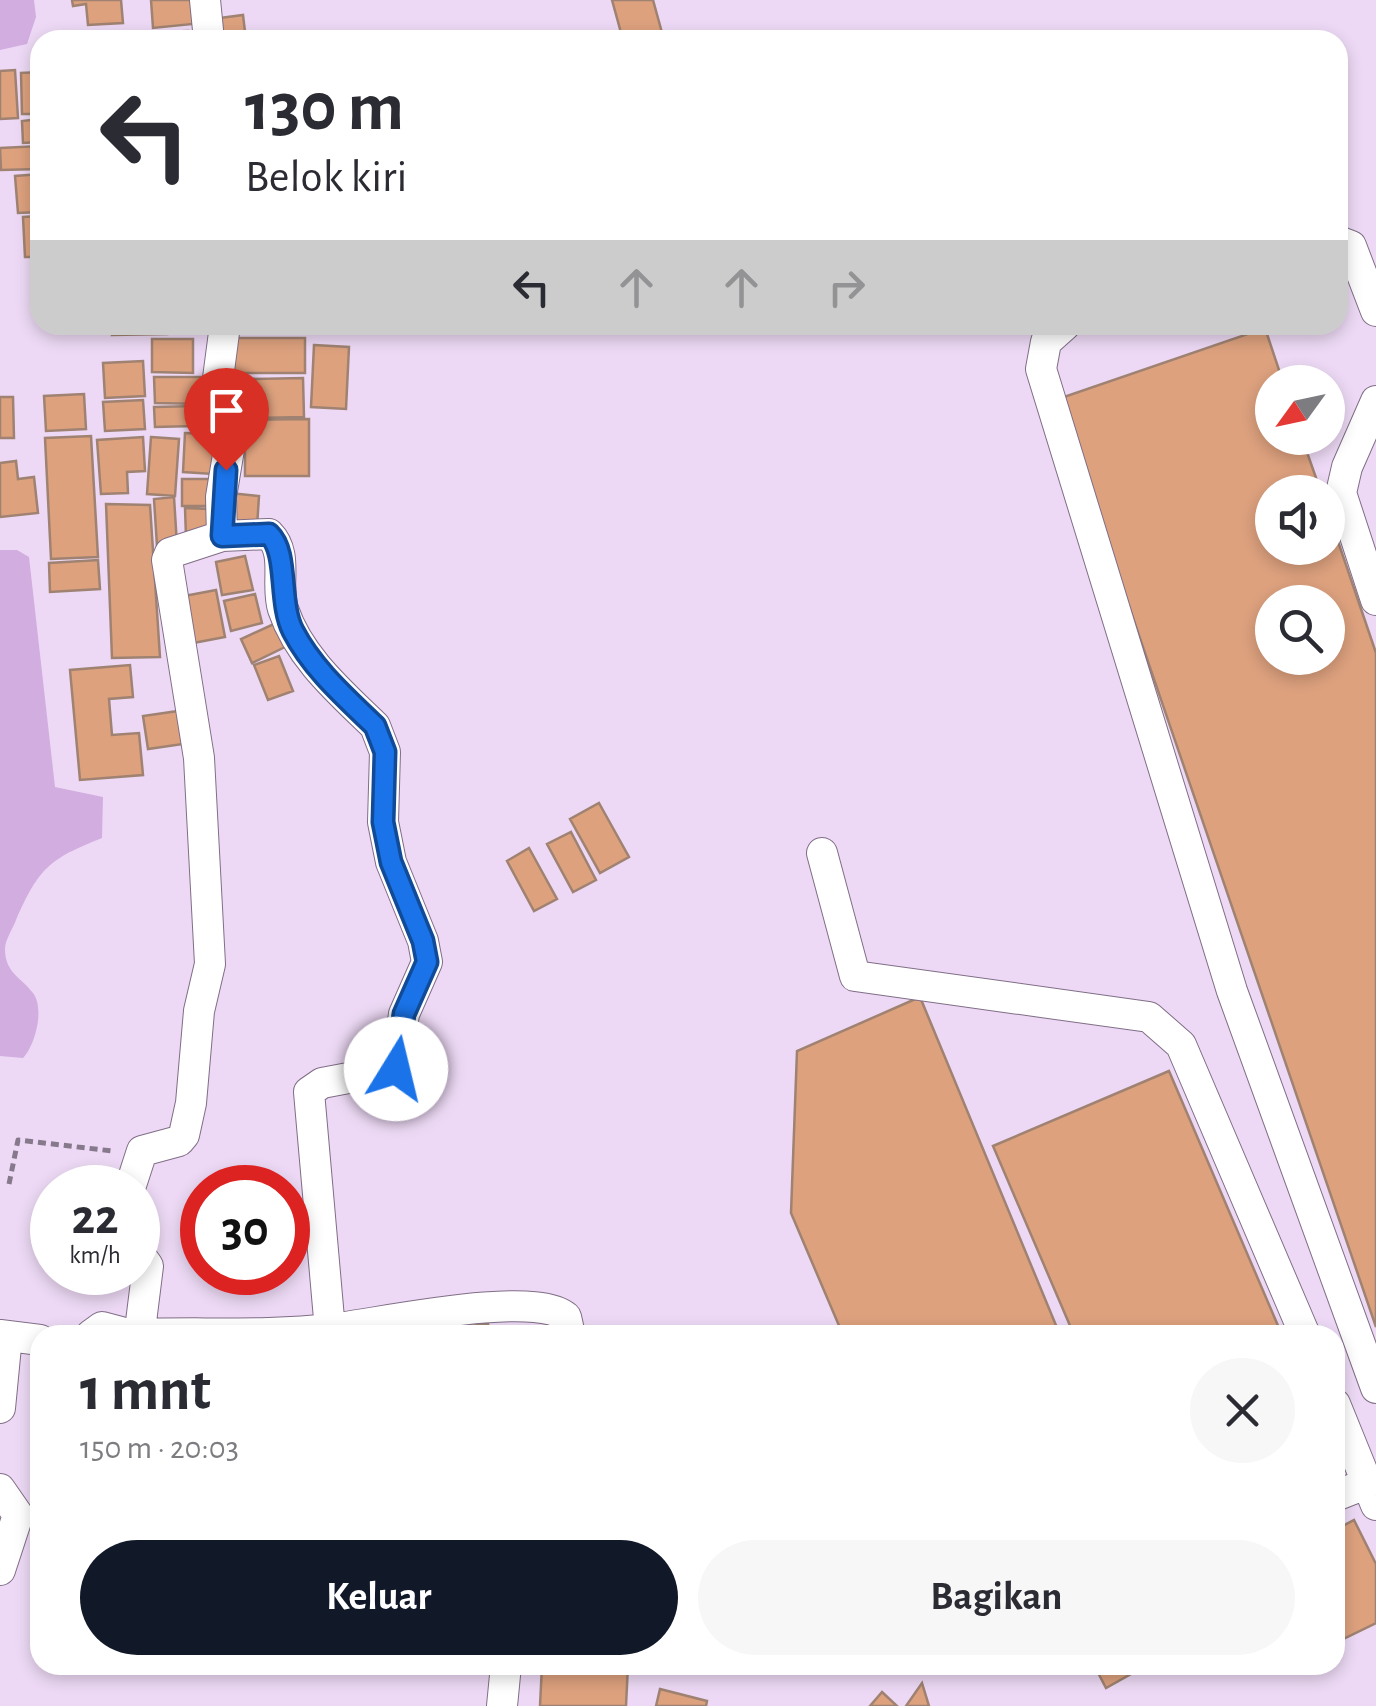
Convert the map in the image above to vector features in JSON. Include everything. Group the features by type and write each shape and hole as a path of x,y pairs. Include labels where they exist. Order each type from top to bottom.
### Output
{"street":[{"path":"205,0 208,30"},
{"path":"1348,245 1376,311"},
{"path":"222,536 222,498 230,443 215,401 224,335"},
{"path":"1054,335 1046,342 1041,368 1232,991 1376,1388"},
{"path":"1376,401 1347,467 1341,493 1376,600"},
{"path":"137,1165 145,1148 179,1141 184,1135 192,1103 199,1011 210,964 199,758 167,560 180,547 222,536 269,534 280,549 282,605 293,631 309,657 375,726 382,740 383,822 391,862 423,941 427,962 404,1014 396,1069 322,1083 309,1092 330,1325"},
{"path":"822,853 855,976 1149,1017 1166,1029 1181,1044 1301,1325"},
{"path":"136,1325 142,1295"},
{"path":"360,1325 426,1314 546,1306 566,1317 568,1325"},
{"path":"0,1408 4,1336 30,1339"},
{"path":"1345,1428 1372,1494 1345,1495"},
{"path":"0,1489 18,1515 0,1570"},
{"path":"502,1706 505,1675"}],"path":[{"path":"9,1184 18,1140 140,1154"}],"shaded area":[{"path":"0,0 34,0 36,17 27,44 0,50"},
{"path":"0,550 17,550 29,557 55,787 103,797 102,838 69,852 48,867 24,902 6,942 8,964 37,1000 35,1036 23,1058 0,1056"}],"building":[{"path":"72,0 121,0 123,23 88,25 86,4 73,6"},
{"path":"151,0 191,0 193,24 153,28"},
{"path":"612,0 653,0 661,30 620,30"},
{"path":"243,15 245,30 214,30 212,19"},
{"path":"15,70 18,118 0,119 0,71"},
{"path":"21,73 30,73 30,114 22,114"},
{"path":"30,120 30,143 23,143 22,121"},
{"path":"30,146 30,169 1,170 0,148"},
{"path":"30,175 30,212 18,213 15,176"},
{"path":"23,217 30,217 30,257 25,257"},
{"path":"1245,335 1267,335 1277,365 1255,365 1255,455 1308,455 1315,475 1255,475 1255,565 1345,565 1345,562 1376,653 1376,1327 1058,399"},
{"path":"232,338 305,338 305,373 232,373"},
{"path":"152,339 193,339 193,373 152,372"},
{"path":"314,345 349,347 346,409 311,407"},
{"path":"143,361 145,396 105,398 103,363"},
{"path":"154,377 204,377 203,404 155,403"},
{"path":"303,378 304,417 249,418 248,379"},
{"path":"84,394 86,429 46,431 44,396"},
{"path":"0,397 13,397 14,438 0,438"},
{"path":"143,400 145,429 105,431 103,402"},
{"path":"195,406 195,426 155,427 154,407"},
{"path":"309,419 309,476 245,476 245,420"},
{"path":"185,433 214,434 213,474 183,472"},
{"path":"91,436 98,557 51,559 45,438"},
{"path":"143,437 145,471 127,472 128,493 101,494 97,440"},
{"path":"151,437 179,439 175,496 147,494"},
{"path":"16,461 18,479 34,477 38,513 0,517 0,463"},
{"path":"182,479 214,479 214,506 182,506"},
{"path":"230,493 259,496 257,527 230,525"},
{"path":"174,497 177,545 157,546 154,499"},
{"path":"106,504 150,505 160,657 112,658"},
{"path":"185,508 209,509 208,539 186,537"},
{"path":"245,556 253,590 222,595 216,562"},
{"path":"98,560 100,589 50,592 49,563"},
{"path":"216,590 225,637 188,644 179,597"},
{"path":"255,594 262,623 231,631 224,601"},
{"path":"274,624 285,647 252,663 241,639"},
{"path":"279,656 293,691 268,700 254,665"},
{"path":"130,665 133,697 109,699 112,735 139,733 143,775 80,780 70,670"},
{"path":"178,711 183,744 148,749 143,716"},
{"path":"599,803 629,857 600,873 570,819"},
{"path":"571,832 596,880 573,892 547,844"},
{"path":"529,848 557,899 534,911 507,861"},
{"path":"920,997 1056,1325 839,1325 791,1213 797,1051"},
{"path":"1169,1071 1278,1325 1070,1325 993,1146"},
{"path":"1354,1520 1376,1564 1376,1623 1345,1638 1345,1525"},
{"path":"542,1675 628,1675 626,1706 540,1706"},
{"path":"1099,1675 1129,1675 1106,1688"},
{"path":"922,1683 929,1706 906,1706"},
{"path":"660,1689 707,1701 706,1706 656,1706"},
{"path":"882,1692 897,1706 870,1706"}],"route":[{"path":"226,470 222,536 269,534 275,540 280,549 282,605 293,631 309,657 375,726 382,740 383,822 391,862 423,941 427,962 404,1014 396,1069"}]}
